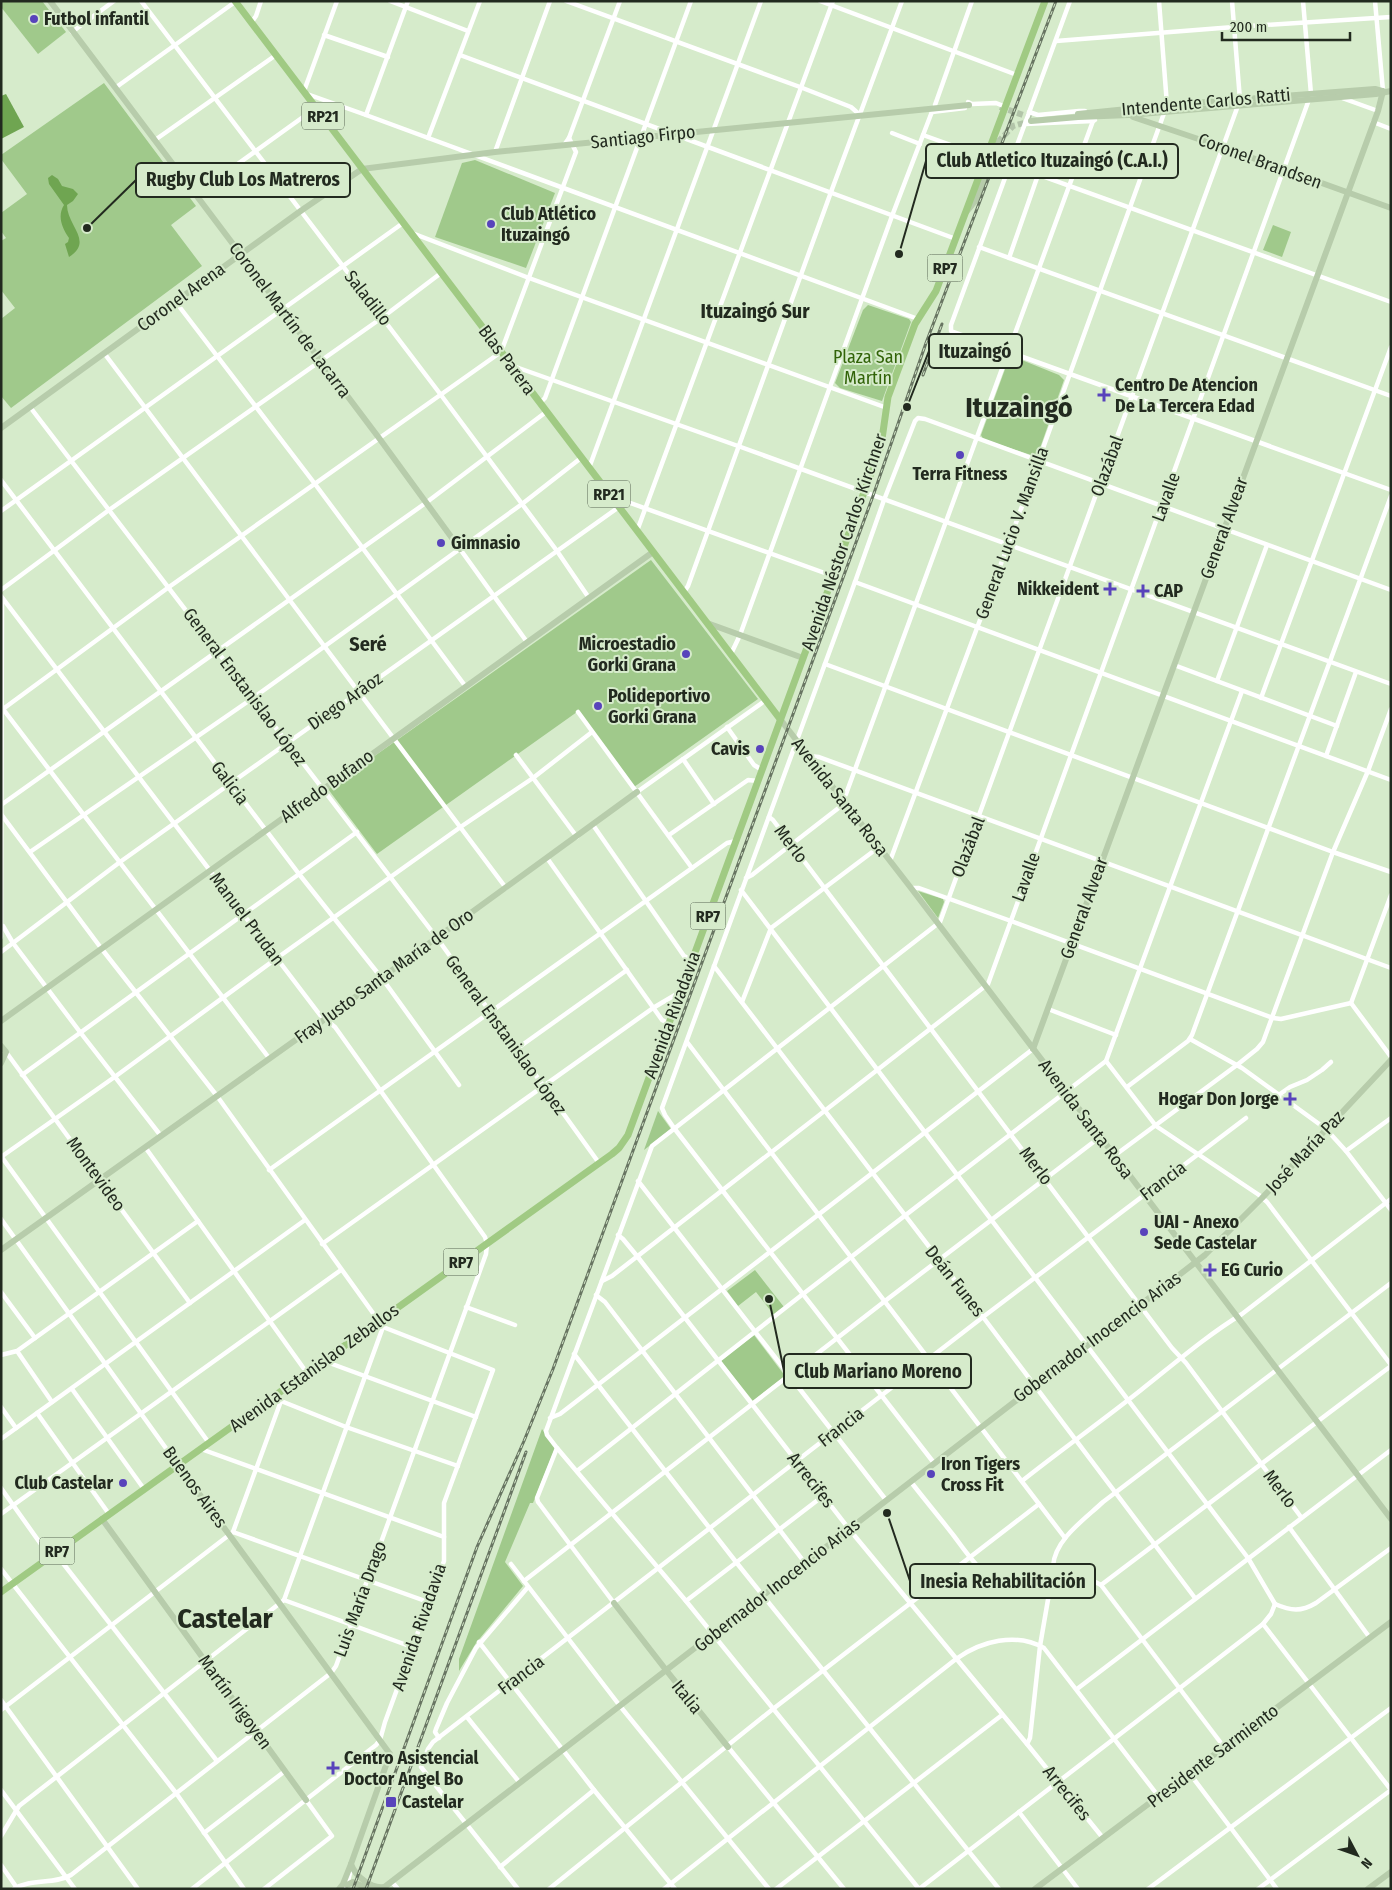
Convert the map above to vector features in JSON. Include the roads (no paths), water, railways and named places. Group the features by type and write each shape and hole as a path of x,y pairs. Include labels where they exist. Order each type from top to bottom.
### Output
{"main road":[{"name":"Avenida Néstor Carlos Kirchner","path":"780,719 881,446 888,397 918,319 936,291 1044,1"},
{"name":"Blas Parera","path":"235,2 317,107 402,223 780,719"},
{"name":"Avenida Rivadavia","path":"624,1141 780,719"},
{"name":"Avenida Estanislao Zeballos","path":"1,1592 307,1373 380,1324 612,1154 624,1141"}],"street":[{"name":"Coronel Martín de Lacarra","path":"50,1 427,502 527,642"},
{"path":"72,32 114,1"},
{"name":"Saladillo","path":"141,1 383,317 557,551 589,598"},
{"path":"251,23 262,1"},
{"path":"337,1 305,92 918,319"},
{"path":"390,1 468,31"},
{"path":"366,114 408,1"},
{"path":"428,138 480,1"},
{"path":"495,152 550,1"},
{"path":"566,1 851,107 860,116"},
{"path":"3,709 169,587 501,352 576,152 571,141 582,102 620,1"},
{"path":"540,403 545,398 550,380 691,1"},
{"path":"589,468 615,402 676,230 761,1"},
{"path":"820,1 832,3 892,28 1017,75"},
{"path":"684,592 709,530 800,275 902,1"},
{"path":"731,654 740,635 831,388 892,216 935,109 972,1"},
{"path":"1070,1 1029,119 1009,164 979,247 951,325 951,331 1391,490"},
{"name":"General Lucio V. Mansilla","path":"890,861 1008,546 1167,105 1159,1"},
{"name":"Olazábal","path":"938,925 980,817 1238,103 1232,1"},
{"name":"Lavalle","path":"986,987 1132,590 1310,96 1303,1"},
{"name":"General Alvear","path":"1033,1049 1378,110 1383,91 1375,1"},
{"path":"115,88 235,2"},
{"path":"637,531 832,3"},
{"path":"1056,41 1391,17"},
{"path":"324,35 388,57"},
{"path":"155,140 276,55"},
{"path":"460,55 582,102 956,239"},
{"name":"Intendente Carlos Ratti","path":"1029,119 1096,119 1375,89 1391,91"},
{"name":"Intendente Carlos Ratti","path":"1310,96 1338,97 1376,94 1383,91"},
{"path":"1338,97 1378,110"},
{"path":"971,105 996,103 1006,107"},
{"name":"Intendente Carlos Ratti","path":"1029,119 1167,105 1238,103"},
{"name":"Santiago Firpo","path":"362,169 564,145 571,141 641,138 971,105"},
{"path":"196,194 317,107"},
{"name":"Coronel Brandsen","path":"1128,115 1391,208"},
{"name":"Intendente Carlos Ratti","path":"1029,119 1078,117 1096,119"},
{"path":"746,878 792,845 844,801 1068,186 1096,119"},
{"path":"1373,122 1391,128"},
{"path":"892,133 920,144"},
{"path":"923,135 987,158"},
{"path":"966,213 978,194 998,142"},
{"path":"1009,164 1391,302"},
{"name":"Coronel Arena","path":"1,428 175,301 362,169"},
{"path":"1009,258 1038,175"},
{"path":"1,510 402,223"},
{"path":"410,232 420,234 529,278 644,318 887,408"},
{"path":"979,247 1391,396"},
{"path":"1,590 109,510 383,317 441,273"},
{"path":"175,301 315,484 466,687"},
{"path":"1261,698 1391,347"},
{"path":"104,354 462,826 506,888"},
{"path":"511,366 738,446 1391,684"},
{"name":"General Enstanislao López","path":"30,407 437,938 599,1163"},
{"path":"1,805 160,690 427,502 546,412"},
{"name":"Avenida Rivadavia","path":"674,1128 662,1108 915,421 920,418 977,438"},
{"path":"977,438 1038,462 1391,590"},
{"path":"30,852 138,778 195,736 253,698 522,504 581,458"},
{"name":"Galicia","path":"1,480 299,874 381,978 459,1085"},
{"path":"610,495 833,576"},
{"path":"1126,1087 1190,1039 1391,496"},
{"name":"Diego Aráoz","path":"1,952 120,862 619,507"},
{"path":"1217,681 1267,545"},
{"name":"Alfredo Bufano","path":"1,1021 653,552"},
{"path":"855,582 1391,780"},
{"path":"1,937 2,597"},
{"name":"Manuel Prudan","path":"2,597 320,1015 334,1028 434,1164 485,1236 487,1244"},
{"path":"707,623 803,658"},
{"path":"825,664 885,688 1391,872"},
{"path":"1174,665 1337,726"},
{"path":"1326,756 1356,672"},
{"path":"577,1471 1106,1061 1242,691"},
{"name":"Fray Justo Santa María de Oro","path":"1,1250 326,1019 766,700"},
{"path":"3,709 269,1058"},
{"path":"1114,1156 1238,1065 1260,1046 1273,1018 1334,852 1368,771 1391,709"},
{"path":"578,712 692,868"},
{"name":"Avenida Santa Rosa","path":"780,719 911,888 1391,1519"},
{"path":"727,728 754,764 762,770"},
{"path":"209,1443 1,1156 171,1037 277,958 462,826 533,778 592,732"},
{"path":"516,755 577,837"},
{"path":"809,756 819,757 855,770 1391,968"},
{"path":"683,760 714,804"},
{"path":"669,835 748,780 758,781"},
{"path":"2,815 216,1096 380,1324 450,1352"},
{"name":"Merlo","path":"769,817 825,888 1301,1517"},
{"path":"593,825 684,956 692,960"},
{"path":"22,1075 357,832"},
{"path":"269,1170 727,843 736,841"},
{"path":"742,1002 771,928 879,847"},
{"path":"547,858 653,1008 662,1020 668,1023"},
{"path":"911,888 919,888 1011,920 1273,1018 1281,1019 1351,1003"},
{"path":"741,890 1248,1558 1274,1604 1291,1610 1302,1610 1316,1603 1391,1548"},
{"path":"1351,1003 1391,895"},
{"path":"2,924 47,988 161,1136"},
{"path":"938,925 652,1146 546,1433 686,1601 919,1889 1263,1624 1271,1614 1274,1604"},
{"name":"Deán Funes","path":"714,966 1195,1598"},
{"path":"518,1048 626,970"},
{"path":"602,1280 612,1276 986,987"},
{"path":"322,1244 653,1008 680,992"},
{"path":"1351,1003 1391,1058"},
{"path":"1048,1009 1116,1035"},
{"path":"1190,1039 1238,1065 1326,1129 1346,1151 1391,1210"},
{"path":"687,1042 885,1300 979,1428 1065,1538"},
{"path":"1,1063 2,1048"},
{"name":"Montevideo","path":"2,1048 101,1179 190,1303"},
{"path":"550,1418 560,1414 1033,1049"},
{"name":"José María Paz","path":"1195,1262 1218,1244 1391,1058"},
{"path":"1102,1585 1391,1366 1262,1198 1156,1126 1106,1061"},
{"path":"1280,1094 1290,1087 1307,1080 1331,1062"},
{"name":"Francia","path":"439,1738 983,1317 1246,1118"},
{"path":"1346,1151 1391,1118"},
{"path":"674,1128 934,1463"},
{"path":"524,1581 885,1300 1100,1137"},
{"path":"145,1147 307,1373"},
{"path":"638,1181 886,1500"},
{"path":"1022,1481 1391,1199"},
{"name":"Buenos Aires","path":"1,1219 178,1465 282,1602 390,1754 352,1864"},
{"path":"1,1439 305,1220"},
{"path":"1,1356 16,1351 35,1338 198,1221"},
{"name":"Arrecifes","path":"618,1235 637,1256 849,1529 1103,1838"},
{"name":"Luis María Drago","path":"17,1888 66,1877 331,1673 336,1666 486,1254 487,1244"},
{"name":"Gobernador Inocencio Arias","path":"383,1888 1195,1262"},
{"path":"1,1514 341,1270"},
{"path":"1053,1566 1056,1551 1065,1538 1114,1493 1391,1283"},
{"path":"1,1292 35,1338"},
{"path":"596,1295 605,1302 805,1563"},
{"path":"466,1307 515,1325"},
{"path":"1,1836 16,1809 205,1660 282,1602 365,1376 380,1324"},
{"path":"16,1351 52,1402"},
{"name":"Avenida Rivadavia","path":"380,1740 444,1561 444,1503 493,1370 450,1352"},
{"path":"574,1354 763,1596 999,1889"},
{"path":"324,1361 476,1416"},
{"path":"72,1389 144,1489"},
{"path":"276,1395 281,1401 346,1427 458,1466"},
{"path":"1,1710 231,1533 281,1401"},
{"path":"1,1407 16,1428"},
{"path":"37,1413 109,1514"},
{"name":"Italia","path":"557,1448 537,1500 570,1546 666,1670 844,1889"},
{"path":"201,1449 444,1537"},
{"path":"1077,1689 1391,1450"},
{"path":"911,1482 971,1557 990,1576 1002,1582 1019,1585 1039,1582"},
{"path":"1,1488 52,1555 112,1625 217,1761"},
{"path":"686,1601 823,1496"},
{"path":"549,1889 822,1670 1039,1504"},
{"name":"Martín Irigoyen","path":"102,1519 332,1836 264,1889"},
{"name":"Merlo","path":"1289,1527 1370,1638"},
{"path":"231,1533 367,1579 428,1602"},
{"path":"511,1564 680,1782 768,1889"},
{"path":"1053,1566 1058,1569 1061,1575 1060,1583 1050,1588 1043,1587 1039,1582 1038,1574 1042,1568 1053,1566"},
{"path":"1,1569 176,1793 244,1889"},
{"path":"1061,1575 1084,1576 1102,1585 1224,1748"},
{"path":"518,1889 421,1768 428,1750 439,1738 435,1732 439,1721 479,1642 528,1587"},
{"path":"1027,1744 1030,1738 1040,1646 1050,1588"},
{"path":"282,1602 351,1624 412,1647"},
{"name":"Presidente Sarmiento","path":"1035,1889 1391,1622"},
{"path":"1258,1889 1391,1790 1263,1624"},
{"path":"664,1889 726,1838 956,1659 978,1646 996,1641 1020,1641 1040,1646 1047,1652 1159,1797"},
{"path":"479,1642 562,1750 675,1889"},
{"path":"1,1700 138,1889"},
{"path":"1148,1889 1391,1708"},
{"path":"776,1889 1002,1715"},
{"path":"468,1717 520,1783"},
{"path":"192,1889 380,1740"},
{"path":"204,1833 285,1771"},
{"path":"1190,1774 1277,1889"},
{"path":"1,1790 75,1889"},
{"path":"500,1867 594,1790"},
{"path":"1019,1812 1078,1889"},
{"path":"343,1887 352,1864"},
{"path":"352,1864 354,1871 361,1879 375,1887 383,1888"},
{"path":"1,1866 17,1888"},
{"path":"1368,1889 1391,1872"},
{"path":"343,1887 354,1882 370,1889"},
{"path":"392,1882 398,1889"}],"tunnel":[{"path":"1000,107 1032,118"},
{"path":"998,142 1013,126 1031,121"}],"railway":[{"path":"353,1889 477,1547 524,1441 553,1369 873,496 926,343 1056,1"},
{"path":"923,375 942,324"},
{"path":"366,1889 526,1452"}],"place":[{"name":"Futbol infantil","path":"34,19"},
{"name":"Club Atlético Ituzaingó","path":"491,224"},
{"name":"Rugby Club Los Matreros","path":"87,228"},
{"name":"Club Atletico Ituzaingó (C.A.I.)","path":"899,254"},
{"name":"Centro De Atencion De La Tercera Edad","path":"1104,395"},
{"name":"Ituzaingó","path":"907,407"},
{"name":"Terra Fitness","path":"960,455"},
{"name":"Gimnasio","path":"441,543"},
{"name":"Nikkeident","path":"1110,589"},
{"name":"CAP","path":"1143,591"},
{"name":"Microestadio Gorki Grana","path":"686,654"},
{"name":"Polideportivo Gorki Grana","path":"598,706"},
{"name":"Cavis","path":"760,749"},
{"name":"Hogar Don Jorge","path":"1290,1099"},
{"name":"UAI - Anexo Sede Castelar","path":"1144,1232"},
{"name":"EG Curio","path":"1210,1270"},
{"name":"Club Mariano Moreno","path":"769,1299"},
{"name":"Iron Tigers Cross Fit","path":"931,1474"},
{"name":"Club Castelar","path":"123,1483"},
{"name":"Inesia Rehabilitación","path":"887,1513"},
{"name":"Centro Asistencial Doctor Angel Bo","path":"333,1768"},
{"name":"Castelar","path":"391,1802"}],"district":[{"name":"Ituzaingó Sur","path":"755,311"},
{"name":"Ituzaingó","path":"1019,407"},
{"name":"Seré","path":"368,644"},
{"name":"Castelar","path":"225,1618"}],"park label":[{"name":"Plaza San Martín","path":"868,367"}]}
